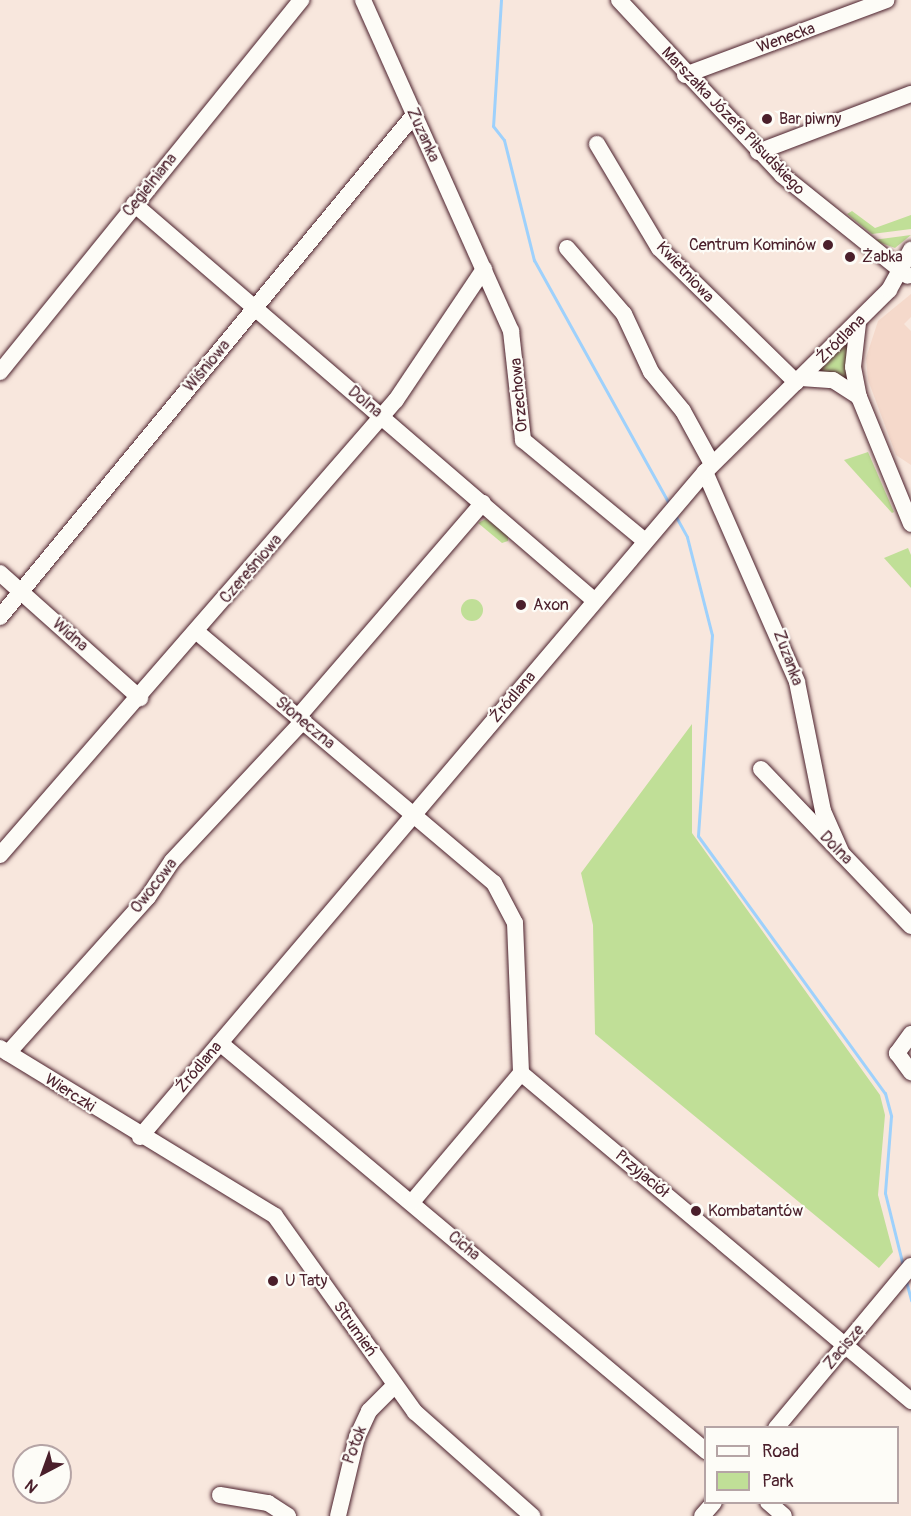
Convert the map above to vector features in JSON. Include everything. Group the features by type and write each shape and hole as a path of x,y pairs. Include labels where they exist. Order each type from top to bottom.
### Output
{"street":[{"name":"Cegielniana","path":"0,372 301,0"},
{"name":"Zuzanka","path":"363,0 484,269"},
{"name":"Marszałka Józefa Piłsudskiego","path":"620,0 685,75 758,152 884,258 908,273"},
{"name":"Wenecka","path":"685,75 887,0"},
{"path":"758,152 911,94"},
{"name":"Wiśniowa","path":"0,617 414,115"},
{"name":"Kwietniowa","path":"597,144 659,248 799,380"},
{"name":"Dolna","path":"134,204 383,416 595,601"},
{"name":"Zuzanka","path":"567,248 624,314 651,372 683,411 709,468 797,682 823,812 842,854"},
{"path":"884,258 911,249 908,273"},
{"name":"Czereśniowa","path":"0,855 140,698 383,416 418,373 484,269"},
{"name":"Orzechowa","path":"484,269 515,345 523,440 645,542"},
{"name":"Źródlana","path":"140,1137 671,510 709,468 908,273"},
{"path":"858,322 853,367 859,397 911,524"},
{"path":"799,380 833,380 859,397"},
{"name":"Owocowa","path":"4,1050 148,897 172,861 301,719 483,503"},
{"name":"Widna","path":"0,573 140,698"},
{"name":"Słoneczna","path":"196,632 414,814"},
{"name":"Dolna","path":"761,769 911,926"},
{"path":"412,1202 521,1073 516,923 507,901 494,882 414,814"},
{"path":"911,1034 897,1050 911,1072"},
{"name":"Cicha","path":"220,1043 412,1202 704,1450"},
{"name":"Wierczki","path":"4,1050 140,1137"},
{"name":"Przyjaciół","path":"521,1073 846,1344"},
{"name":"Strumień","path":"140,1137 275,1216 394,1386 415,1412 532,1516"},
{"name":"Zacisze","path":"778,1426 911,1266"},
{"path":"846,1344 911,1401"},
{"name":"Potok","path":"338,1516 340,1488 357,1437 369,1411 394,1386"},
{"path":"220,1495 268,1503 288,1516"},
{"path":"702,1516 713,1504"},
{"path":"769,1504 784,1516"}],"shaded area":[{"path":"911,294 911,317 904,324 911,331 911,465 896,455 868,380 866,358 878,321"}],"green space":[{"path":"852,211 875,228 911,215 911,229 872,234 847,214"},
{"path":"911,235 895,248 873,240"},
{"path":"847,342 848,380 817,371"},
{"path":"868,452 894,512 892,513 844,460"},
{"path":"486,519 508,535 508,541 502,543 478,523"},
{"path":"908,548 911,555 911,588 884,558"},
{"path":"472,599 480,602 483,610 480,618 472,621 464,618 461,610 464,602"},
{"path":"692,724 692,833 880,1095 885,1115 878,1195 893,1252 879,1268 595,1034 593,925 581,873"}],"waterway":[{"path":"501,0 493,126 504,140 534,260 669,504"},
{"path":"675,515 687,537 712,635 698,836 885,1093 891,1116 885,1193 903,1266"},
{"path":"906,1281 911,1300"}],"place":[{"name":"Bar piwny","path":"767,119"},
{"name":"Centrum Kominów","path":"828,245"},
{"name":"Żabka","path":"850,257"},
{"name":"Axon","path":"521,605"},
{"name":"Kombatantów","path":"696,1211"},
{"name":"U Taty","path":"273,1281"}]}
